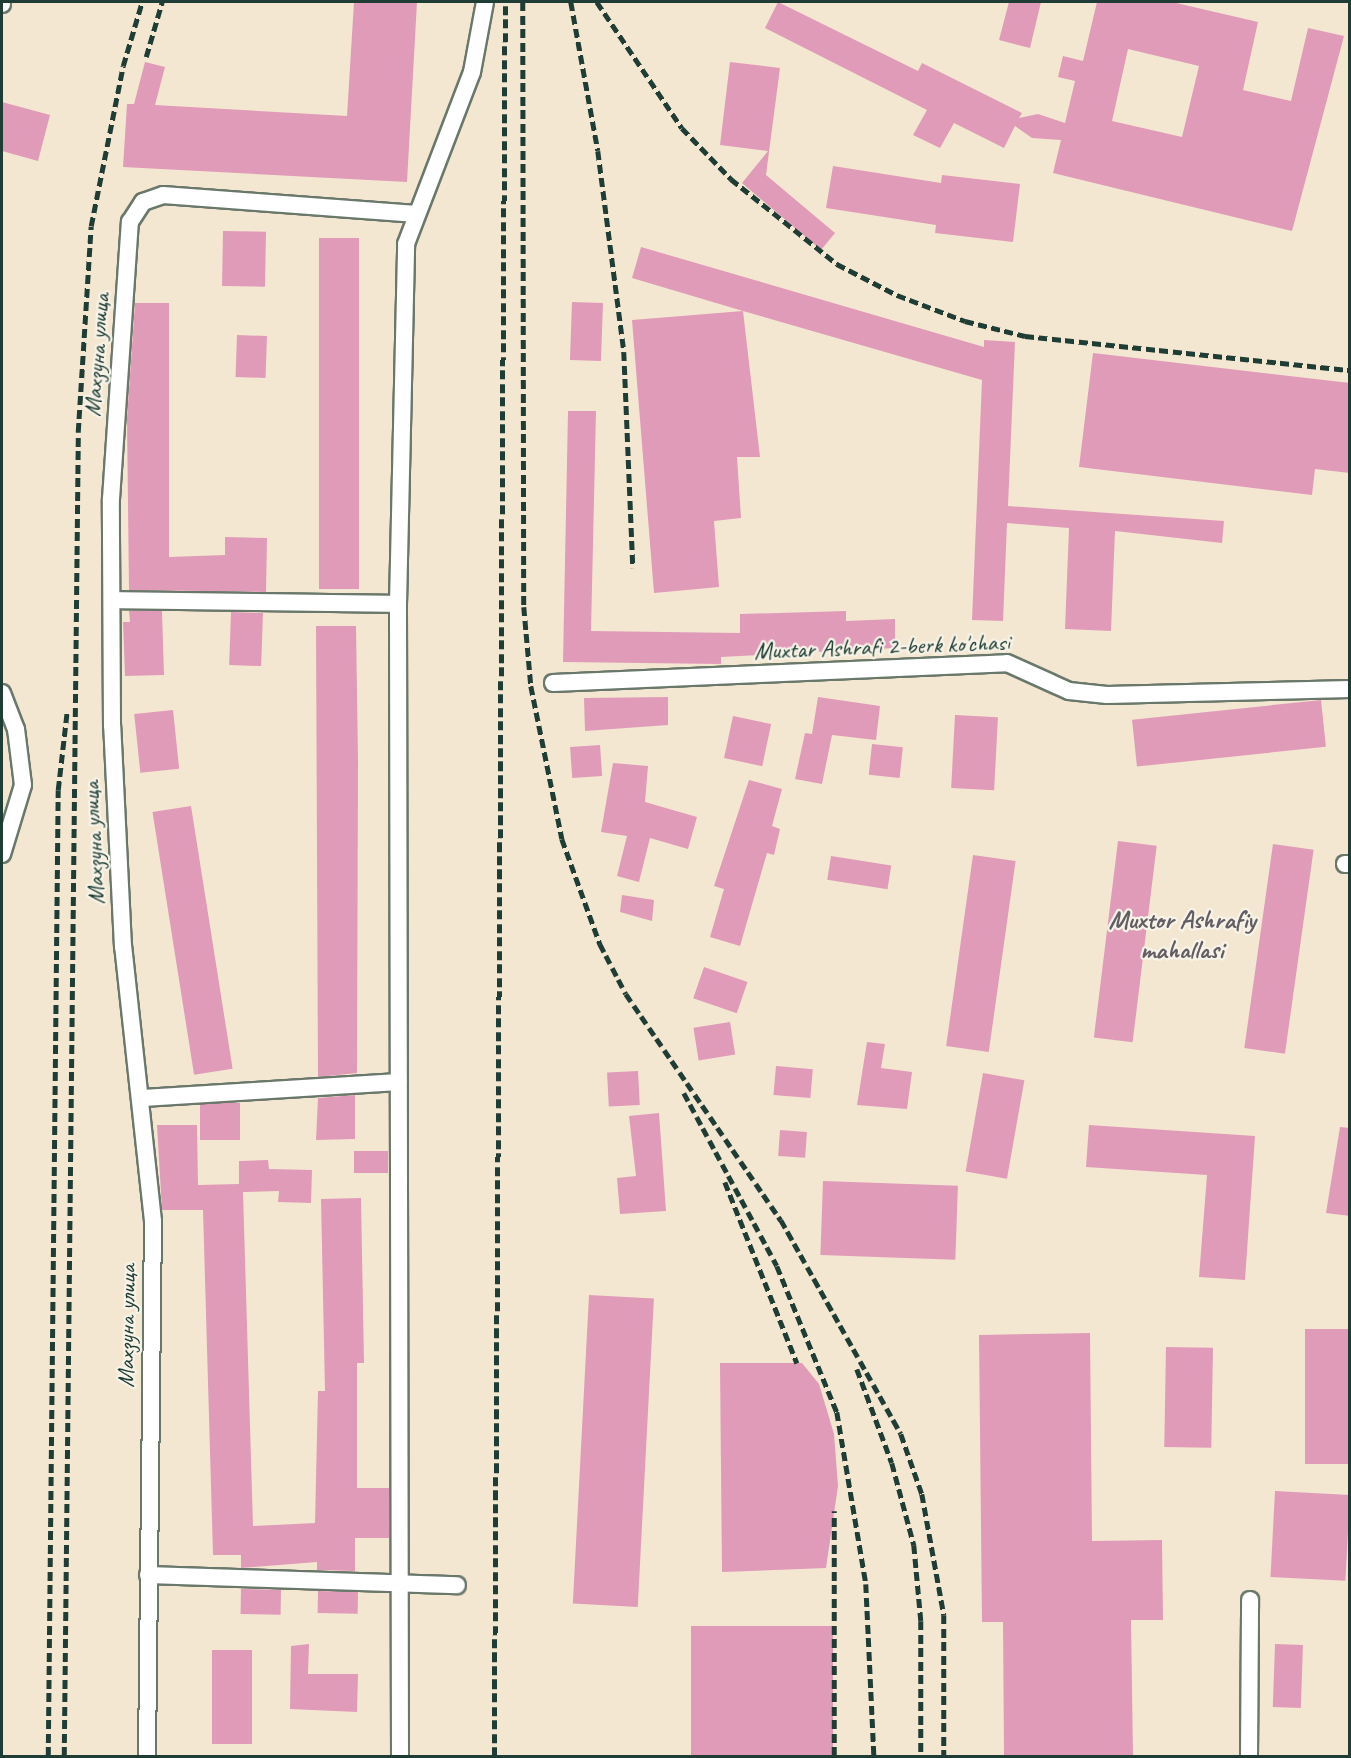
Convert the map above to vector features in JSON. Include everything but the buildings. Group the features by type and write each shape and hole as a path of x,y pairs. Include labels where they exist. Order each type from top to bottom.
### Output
{"street":[{"path":"400,1756 398,604 406,244 413,214 472,72 485,2"},
{"name":"Махзуна улица","path":"147,1756 153,1221 143,1098 123,947 111,600 111,499 130,222 139,207 163,195 413,214"},
{"path":"111,600 398,604"},
{"name":"Muxtar Ashrafi 2-berk ko'chasi","path":"553,682 1007,663 1069,691 1107,695 1350,689"},
{"path":"2,693 16,729 23,785 2,854"},
{"path":"143,1098 398,1082"},
{"path":"148,1575 401,1580 457,1585"},
{"path":"1249,1756 1250,1600"}],"railway":[{"path":"64,1756 78,432 91,226 123,66 142,2"},
{"path":"146,57 162,2"},
{"path":"494,1756 505,2"},
{"path":"523,2 524,607 531,686 562,839 600,944 626,994 781,1220 901,1434 922,1494 944,1615 944,1756"},
{"path":"571,2 598,151 624,352 633,568"},
{"path":"597,2 682,128 731,179 837,264 897,295 965,321 1025,336 1350,370"},
{"path":"48,1756 58,790 67,711"},
{"path":"684,1093 777,1266 837,1412 866,1584 874,1756"},
{"path":"725,1182 797,1363"},
{"path":"857,1369 892,1463 914,1545 921,1621 921,1756"},
{"path":"834,1511 834,1756"}],"district":[{"name":"Muxtor Ashrafiy mahallasi","path":"1182,935"}]}
